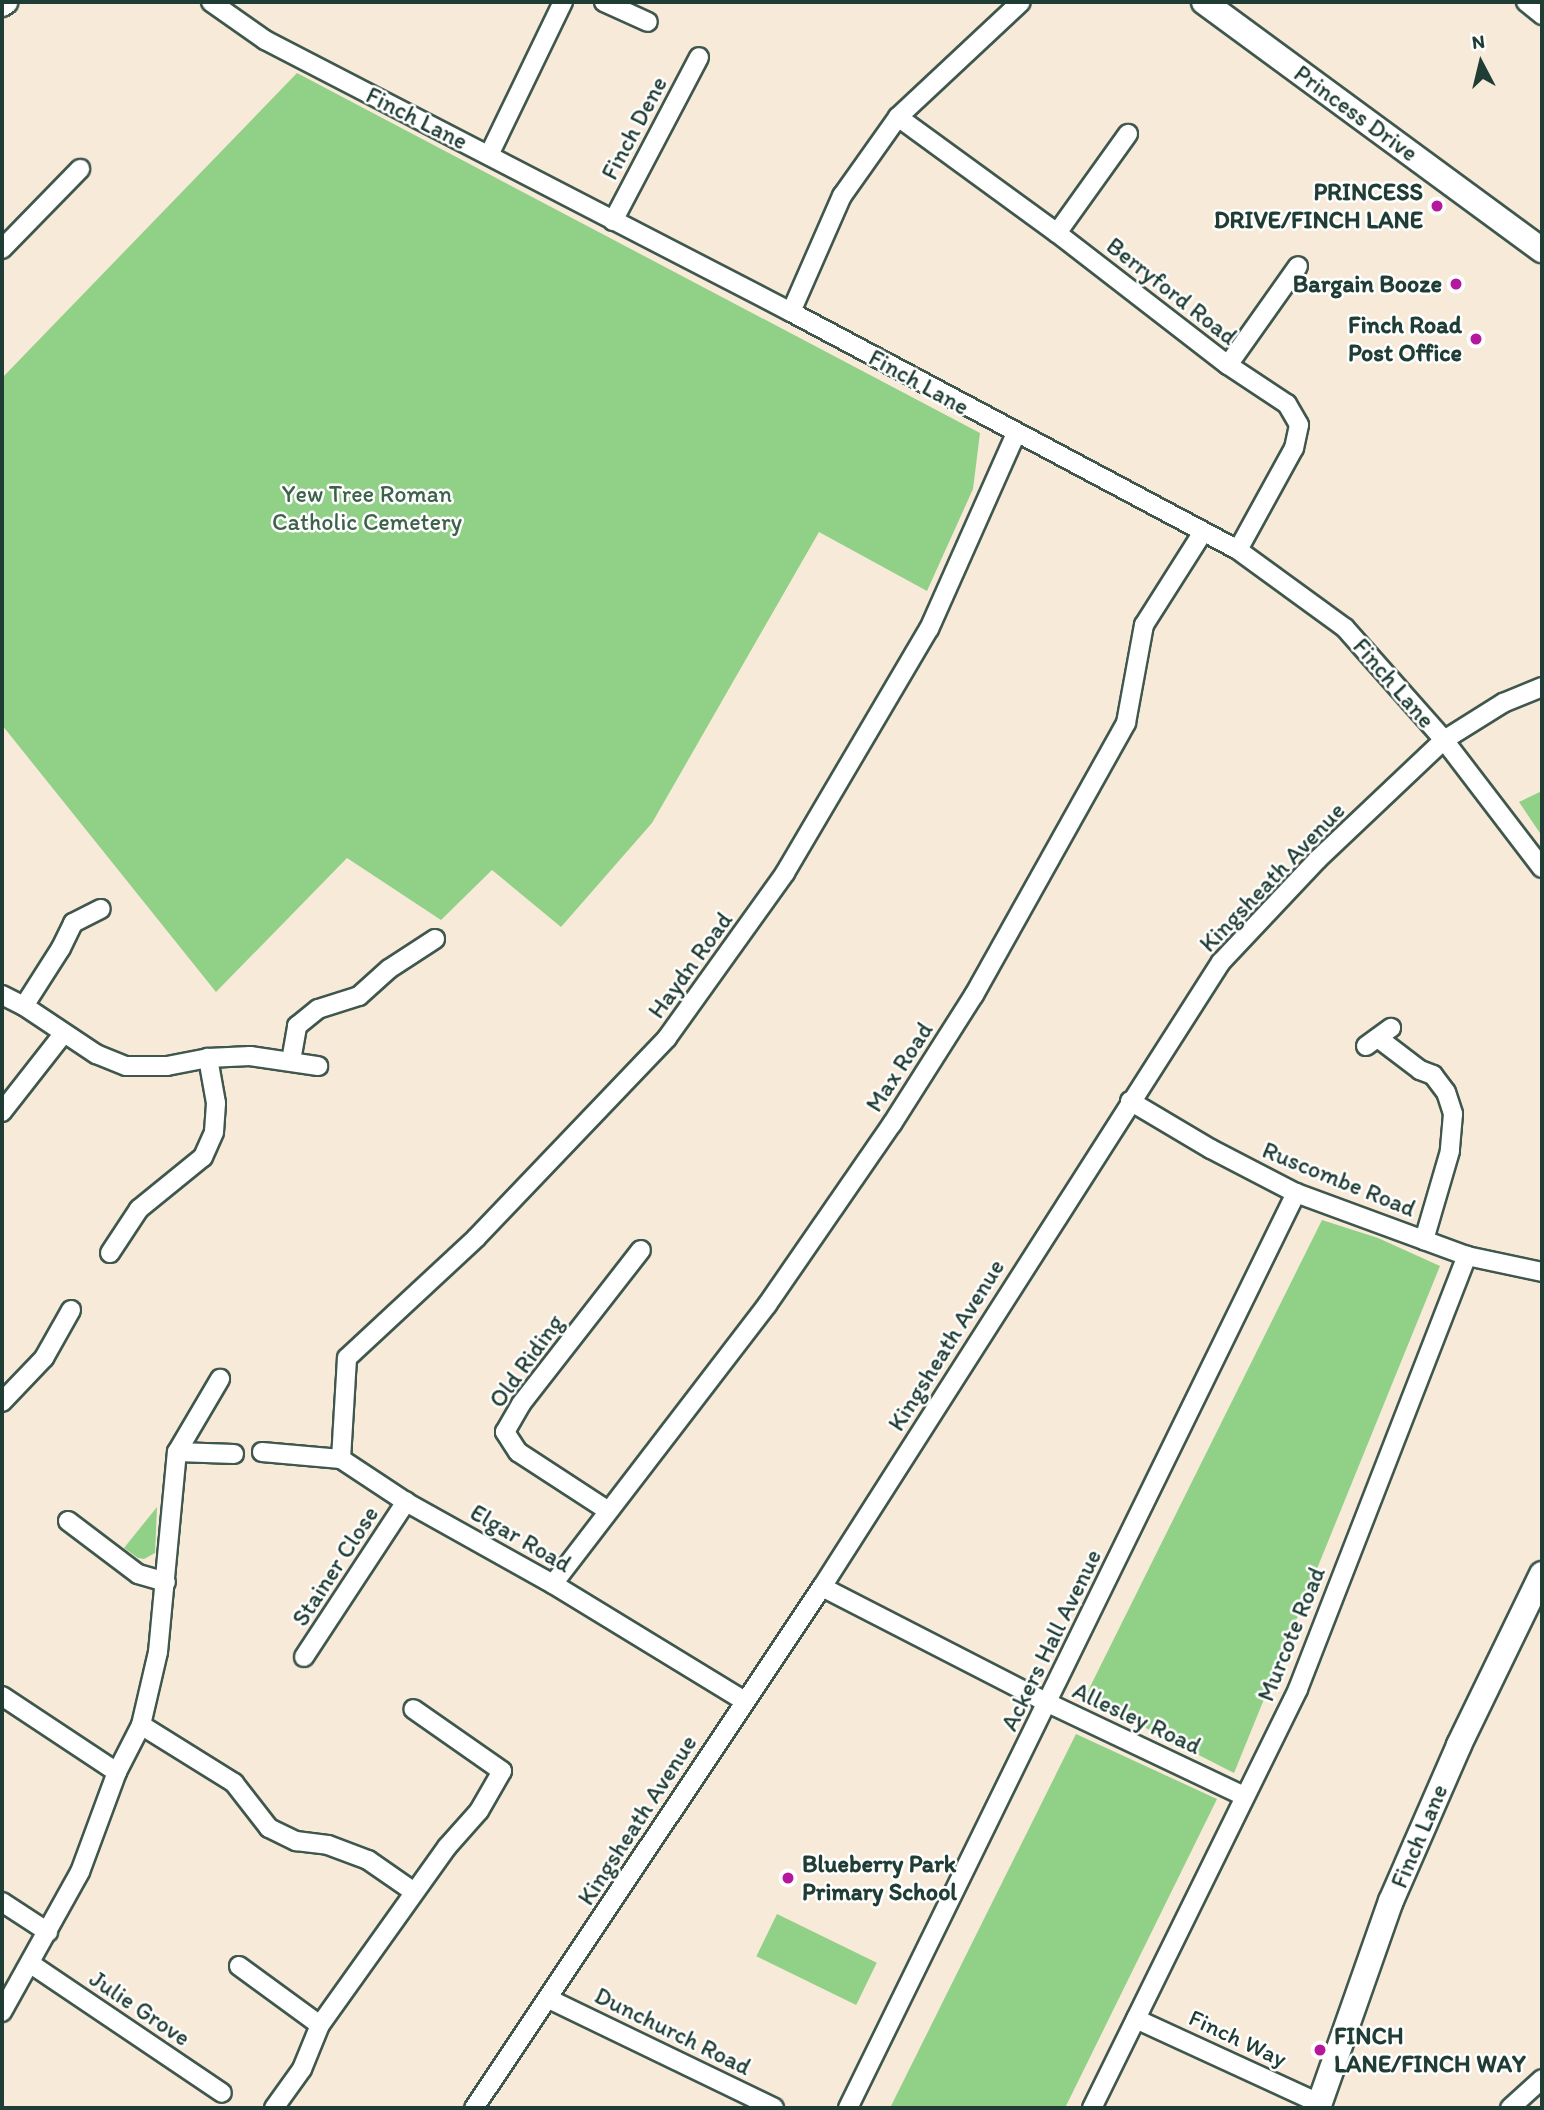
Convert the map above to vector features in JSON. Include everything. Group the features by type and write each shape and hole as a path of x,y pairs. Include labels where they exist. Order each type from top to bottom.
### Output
{"street":[{"name":"Finch Lane","path":"211,2 265,40 791,312 1238,550 1345,628 1444,740 1542,868"},
{"path":"489,155 563,2"},
{"path":"604,2 648,22"},
{"path":"791,312 842,196 898,117 1021,2"},
{"name":"Princess Drive","path":"1204,2 1542,250"},
{"path":"1526,2 1542,15"},
{"name":"Finch Dene","path":"613,221 699,57"},
{"name":"Berryford Road","path":"898,117 1057,233 1228,365 1287,404 1299,425 1294,448 1238,550"},
{"path":"1057,233 1128,134"},
{"path":"2,249 80,169"},
{"path":"1228,365 1298,266"},
{"name":"Haydn Road","path":"341,1459 347,1358 476,1238 667,1038 785,873 929,629 1016,434"},
{"name":"Max Road","path":"553,1584 767,1304 892,1124 974,995 1126,723 1144,625 1203,532"},
{"name":"Kingsheath Avenue","path":"474,2108 822,1587 1221,962 1317,860 1444,740 1503,703 1542,687"},
{"path":"24,1006 61,948 73,923 100,909"},
{"path":"291,1061 297,1026 318,1009 359,996 390,970 435,940"},
{"path":"2,995 24,1006 96,1055 126,1066 167,1066 208,1058 250,1056 318,1066"},
{"path":"2,1112 64,1033"},
{"path":"1378,1038 1420,1070 1433,1075 1446,1092 1453,1114 1450,1151 1424,1240"},
{"path":"110,1253 139,1209 203,1157 214,1132 216,1103 208,1058"},
{"name":"Ruscombe Road","path":"1130,1101 1211,1149 1296,1193 1467,1256 1542,1272"},
{"name":"Ackers Hall Avenue","path":"848,2108 1296,1193"},
{"name":"Old Riding","path":"607,1510 518,1452 505,1432 521,1404 641,1250"},
{"name":"Murcote Road","path":"1136,2019 1298,1689 1467,1256"},
{"path":"2,1402 44,1358 71,1310"},
{"path":"2,2012 31,1964 79,1872 117,1772 141,1725 158,1651 166,1582 170,1496 177,1452 220,1379"},
{"path":"177,1452 234,1454"},
{"name":"Elgar Road","path":"262,1452 341,1459 406,1502 553,1584 745,1701"},
{"name":"Stainer Close","path":"304,1657 406,1502"},
{"path":"68,1521 138,1574 166,1582"},
{"name":"Finch Lane","path":"1319,2105 1391,1901 1459,1745 1536,1603 1542,1574"},
{"name":"Allesley Road","path":"822,1587 1048,1703 1244,1796"},
{"path":"2,1696 117,1772"},
{"path":"274,2108 302,2069 320,2025 447,1847 480,1811 502,1771 413,1709"},
{"path":"141,1725 234,1783 268,1828 296,1841 328,1845 368,1860 414,1892"},
{"path":"2,1902 48,1932"},
{"name":"Julie Grove","path":"31,1964 222,2093"},
{"path":"239,1966 320,2025"},
{"name":"Dunchurch Road","path":"549,1998 774,2108"},
{"path":"1092,2108 1136,2019"},
{"name":"Finch Way","path":"1136,2019 1319,2105"},
{"path":"1510,2108 1542,2079"}],"green space":[{"name":"Yew Tree Roman Catholic Cemetery","path":"297,73 980,433 973,489 927,591 819,532 652,823 561,927 492,870 441,920 347,858 216,992 2,725 2,378"},
{"path":"1542,791 1542,836 1519,802"},
{"path":"1322,1220 1378,1238 1440,1266 1234,1773 1085,1697"},
{"path":"157,1507 155,1553 144,1559 138,1558 124,1548"},
{"path":"1076,1734 1217,1799 1065,2108 890,2108"},
{"path":"777,1914 877,1963 856,2005 756,1956"}],"place":[{"name":"PRINCESS DRIVE/FINCH LANE","path":"1437,206"},
{"name":"Bargain Booze","path":"1456,284"},
{"name":"Finch Road Post Office","path":"1476,339"},
{"name":"Blueberry Park Primary School","path":"788,1878"},
{"name":"FINCH LANE/FINCH WAY","path":"1320,2050"}]}
